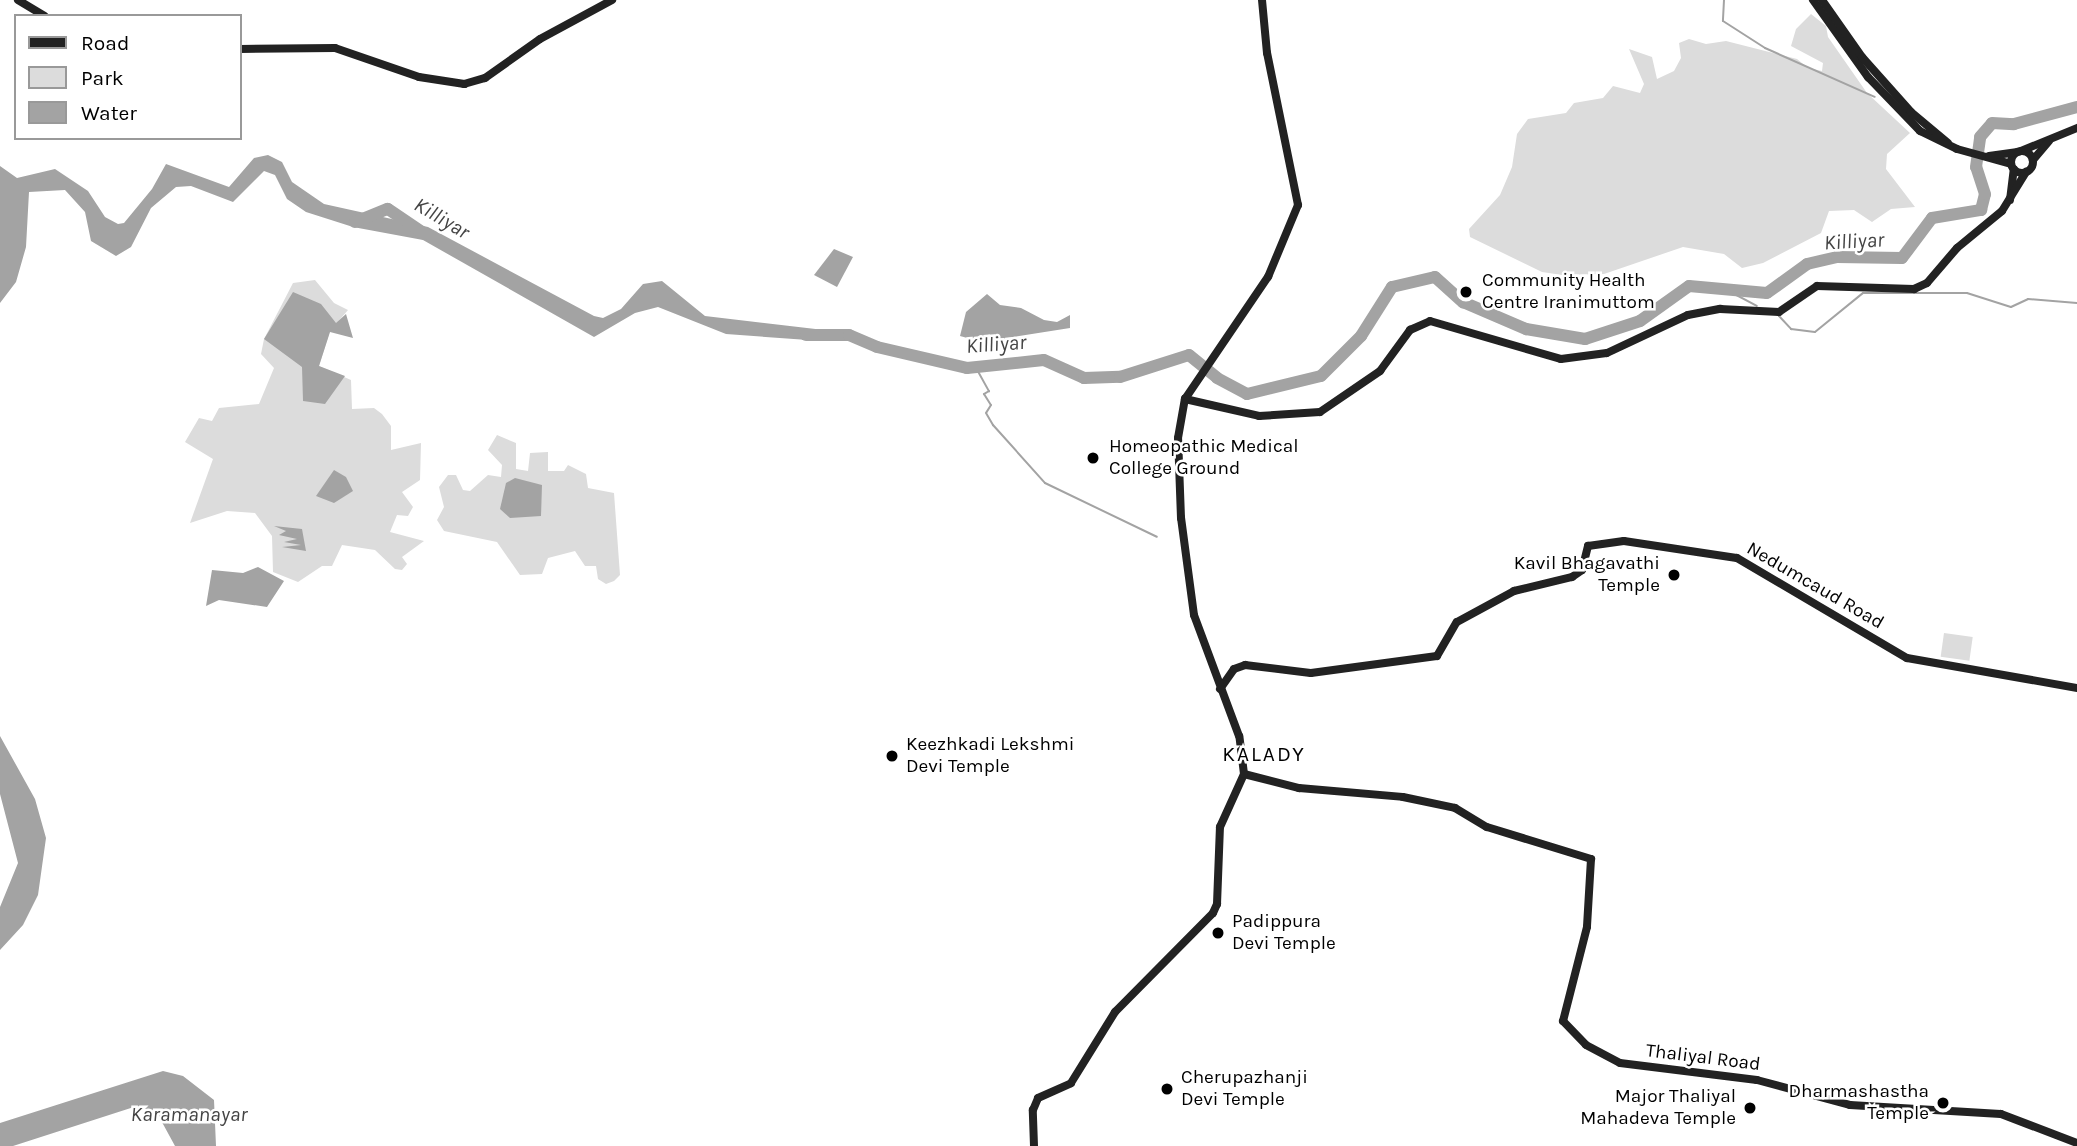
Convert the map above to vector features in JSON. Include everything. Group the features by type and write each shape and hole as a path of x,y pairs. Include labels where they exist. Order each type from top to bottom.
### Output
{"street":[{"path":"18,0 42,14"},
{"path":"242,49 335,48 419,77 464,84 485,78 540,39 612,0"},
{"path":"1034,1146 1033,1110 1038,1098 1072,1083 1115,1012 1213,913 1217,904 1220,827 1244,775 1239,736 1194,615 1186,566 1178,438 1185,399 1210,356 1268,277 1298,205 1267,53 1262,0"},
{"path":"1813,0 1893,106 1920,131 1948,143"},
{"path":"1822,0 1862,57 1911,112 1957,149 2026,172"},
{"path":"1984,156 2019,151 2077,128"},
{"path":"1185,399 1259,416 1320,412 1381,371 1410,330 1430,321 1491,342 1561,359 1607,353 1688,315 1720,309 1779,312 1817,286 1914,289 1927,283 1936,270 2010,200 2033,160 2049,141"},
{"path":"2019,151 2033,160"},
{"path":"2010,200 2013,167 2019,151"},
{"name":"Nedumcaud Road","path":"1220,689 1234,669 1245,665 1311,673 1437,656 1457,622 1514,591 1573,577 1582,570 1588,546 1624,541 1737,558 1907,658 2077,688"},
{"name":"Thaliyal Road","path":"1244,775 1299,788 1403,797 1455,808 1488,827 1591,859 1587,927 1563,1021 1586,1045 1620,1062 1757,1080 1850,1105 2001,1114 2077,1143"}],"green space":[{"path":"1811,14 1826,26 1828,37 1867,93 1910,133 1887,154 1886,169 1915,207 1891,209 1872,222 1854,210 1829,211 1821,233 1763,263 1742,268 1724,254 1683,247 1604,274 1562,275 1542,272 1470,237 1469,229 1500,195 1512,167 1517,134 1528,119 1566,113 1574,103 1603,98 1613,86 1640,93 1644,84 1629,49 1652,57 1657,79 1674,71 1681,58 1679,43 1689,39 1706,44 1726,41 1797,59 1808,68 1822,71 1823,63 1791,46 1796,29"},
{"path":"315,280 334,303 348,310 330,331 319,366 351,380 352,409 374,408 382,414 391,426 391,450 421,443 420,480 402,492 413,507 408,516 397,515 390,532 424,541 402,557 407,564 402,570 395,569 375,550 342,545 332,566 322,566 298,582 273,572 272,536 255,513 227,511 190,523 213,459 185,442 199,418 212,421 219,408 259,404 274,368 261,354 264,339 293,283"},
{"path":"497,435 516,443 516,469 528,471 530,453 548,452 548,471 564,471 568,465 586,474 588,488 614,493 620,575 614,581 606,584 598,579 596,566 585,566 575,551 548,558 542,574 520,575 497,542 444,531 437,520 444,507 439,487 448,475 456,475 463,490 470,491 488,475 501,477 502,465 488,450"},
{"path":"1944,633 1973,637 1969,661 1941,657"}],"water":[{"path":"268,155 282,162 292,182 324,204 428,227 594,316 603,318 621,309 643,284 662,281 705,316 824,330 822,341 726,334 658,307 635,313 594,337 423,240 353,227 306,212 287,199 275,175 264,171 233,202 191,186 176,187 151,208 131,247 116,256 91,241 85,212 65,190 29,192 26,247 16,282 0,303 0,166 17,178 55,169 88,191 105,217 118,224 124,223 152,189 166,164 229,187 254,158"},
{"path":"834,249 853,257 837,287 814,275"},
{"path":"293,292 321,304 336,323 346,314 353,338 330,332 319,366 345,376 325,404 303,401 302,367 264,339"},
{"path":"987,294 1000,305 1021,308 1044,320 1057,322 1070,315 1070,328 982,342 960,336 966,312"},
{"path":"334,470 346,477 353,491 334,503 316,496"},
{"path":"515,478 542,485 541,516 510,518 500,509 506,483"},
{"path":"274,526 302,529 306,551 282,547 301,545 284,542 297,539 279,535 286,531"},
{"path":"258,567 284,581 267,607 219,600 206,606 212,570 243,573"},
{"path":"0,736 35,799 46,838 38,895 23,925 0,950 0,907 18,863 0,794"},
{"name":"Karamanayar","path":"163,1071 183,1076 214,1100 216,1146 175,1146 157,1113 137,1106 13,1146 0,1146 0,1123"}],"waterway":[{"path":"1724,0 1723,21 1765,48 1875,97"},
{"name":"Killiyar","path":"806,335 849,335 877,347 967,368 1044,360 1084,378 1120,377 1189,355 1217,378 1247,394 1321,376 1361,336 1392,287 1435,277 1463,302 1526,329 1585,339 1640,321 1689,286 1767,293 1807,264 1837,257 1902,258 1932,218 1981,210 1985,194 1976,167 1980,137 1992,123 2014,124 2077,107"},
{"name":"Killiyar","path":"355,222 388,209 425,234"},
{"path":"1725,289 1757,306"},
{"path":"1779,316 1791,329 1815,332 1863,293 1967,293 2011,307 2028,299 2077,303"},
{"path":"975,366 989,391 984,394 991,405 986,413 993,425 1045,483 1157,537"}],"place":[{"name":"Community Health Centre Iranimuttom","path":"1466,292"},
{"name":"Homeopathic Medical College Ground","path":"1093,458"},
{"name":"Kavil Bhagavathi Temple","path":"1674,575"},
{"name":"Keezhkadi Lekshmi Devi Temple","path":"892,756"},
{"name":"Padippura Devi Temple","path":"1218,933"},
{"name":"Cherupazhanji Devi Temple","path":"1167,1089"},
{"name":"Dharmashastha Temple","path":"1943,1103"},
{"name":"Major Thaliyal Mahadeva Temple","path":"1750,1108"}],"district":[{"name":"KALADY","path":"1264,754"}]}
